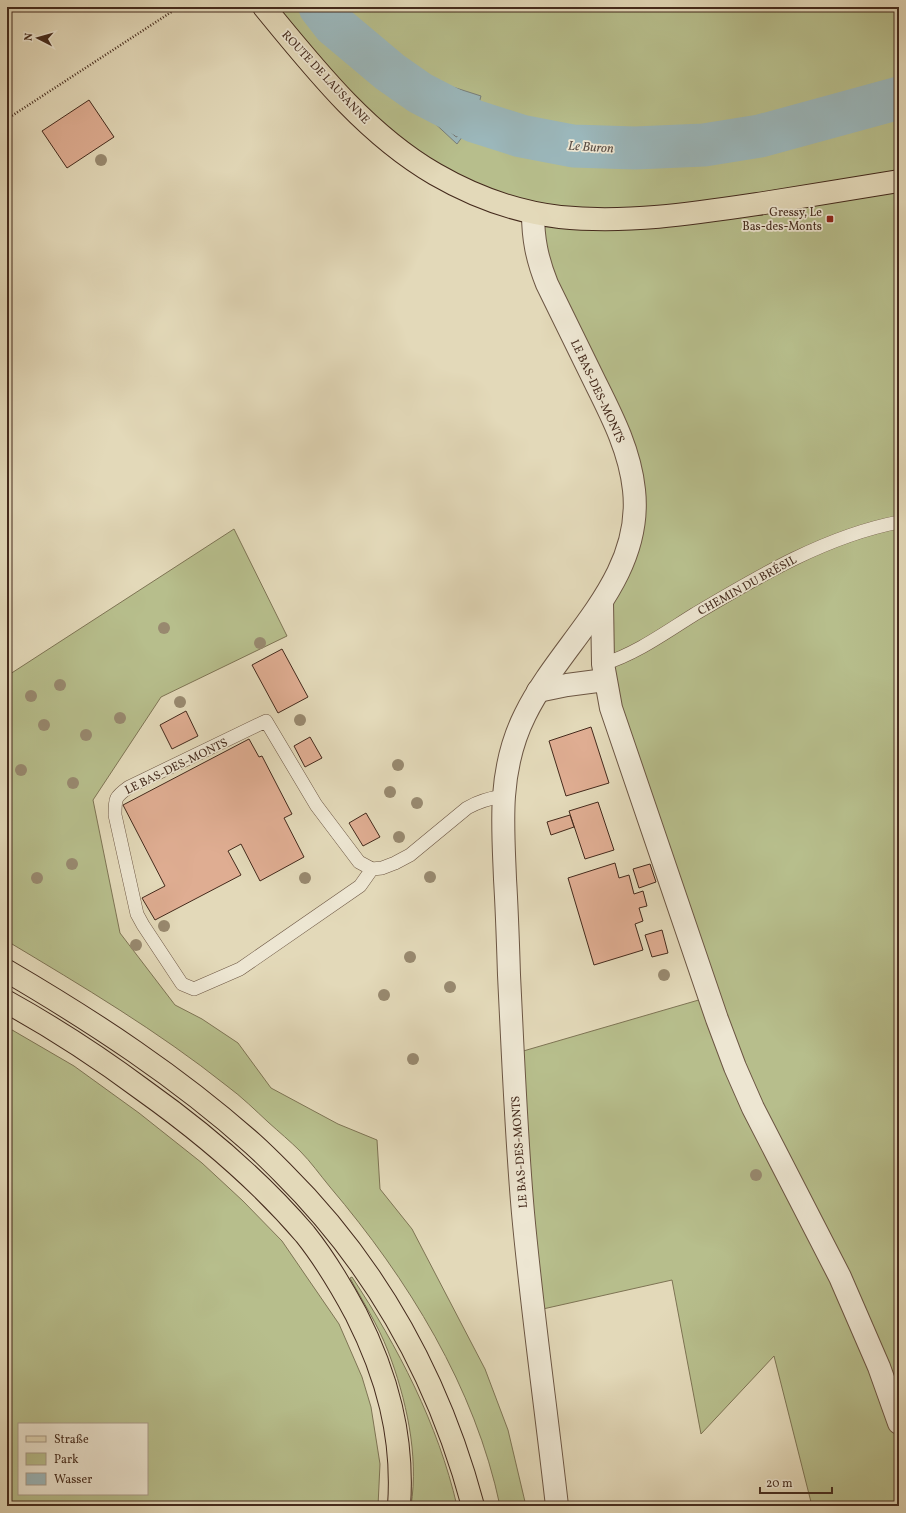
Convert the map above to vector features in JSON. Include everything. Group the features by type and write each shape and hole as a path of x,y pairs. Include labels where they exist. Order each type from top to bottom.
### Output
{"main road":[{"name":"ROUTE DE LAUSANNE","path":"264,7 300,52 335,90 371,126 392,144 434,174 457,186 494,202 534,213 560,217 624,219 660,216 720,210 899,181"},
{"path":"7,971 101,1029 154,1065 206,1104 255,1145 306,1196 343,1240 380,1292 413,1348 440,1406 463,1467 473,1506"},
{"path":"7,1002 98,1058 176,1114 220,1149 263,1190 305,1234 326,1261 343,1290 368,1337 380,1369 390,1400 397,1433 400,1459 399,1506"}],"street":[{"name":"LE BAS-DES-MONTS","path":"534,213 533,232 542,270 547,284 615,424 629,462 634,487 636,511 632,538 623,564 613,585 538,691 525,714 512,746 508,762 504,796 503,839 517,1129 529,1264 557,1506"},
{"path":"602,602 604,672 611,708 717,1019 735,1067 753,1108 840,1277 879,1367 899,1423"},
{"path":"538,691 604,672"}],"lane":[{"name":"CHEMIN DU BRÉSIL","path":"604,672 620,659 702,610 785,564 852,533 899,522"},
{"name":"LE BAS-DES-MONTS","path":"266,721 316,805 359,862 372,869 360,886 240,969 194,989 182,984 137,914 115,815 115,804 118,795 129,787 266,721"},
{"path":"372,869 382,868 410,855 476,802 504,796"}],"path":[{"path":"7,119 179,7"}],"green space":[{"path":"264,7 899,7 899,1506 812,1506 774,1356 701,1434 672,1280 534,1311 513,1054 709,997 602,651 634,487 547,284 533,213 435,174"},
{"path":"234,529 287,636 161,697 93,800 120,933 175,1005 202,1019 238,1043 271,1088 338,1124 377,1140 380,1189 412,1229 485,1369 508,1430 526,1506 500,1506 489,1462 474,1419 456,1377 435,1336 386,1259 359,1222 304,1155 238,1095 174,1046 119,1010 7,941 7,676"},
{"path":"7,1027 74,1066 139,1113 202,1163 243,1201 282,1241 339,1324 362,1377 371,1407 380,1464 378,1506 7,1506"},
{"path":"352,1277 385,1331 415,1387 439,1445 457,1506 411,1506 413,1487 412,1447 405,1407 384,1341 350,1278"}],"water":[{"path":"431,80 481,96 474,121 457,144 413,103"}],"building":[{"path":"89,100 114,137 67,168 42,131"},
{"path":"282,649 308,697 278,713 252,665"},
{"path":"186,711 198,736 172,749 160,725"},
{"path":"591,727 609,783 566,796 549,741"},
{"path":"310,737 322,758 305,767 294,746"},
{"path":"249,739 259,757 262,756 292,814 284,818 304,857 260,881 241,844 228,851 241,875 155,920 142,898 165,886 123,805"},
{"path":"598,802 614,850 585,859 569,811"},
{"path":"366,813 380,837 363,846 349,823"},
{"path":"570,815 574,827 551,835 547,822"},
{"path":"615,863 619,878 629,875 634,894 643,891 647,906 639,908 643,921 635,924 643,950 594,965 568,878"},
{"path":"650,864 656,882 639,888 633,869"},
{"path":"662,930 668,953 652,957 645,935"}],"waterway":[{"name":"Le Buron","path":"320,7 334,25 390,72 420,93 474,121 521,136 573,146 635,148 704,145 760,136 899,98"}],"place":[{"name":"Gressy, Le Bas-des-Monts","path":"830,219"}]}
